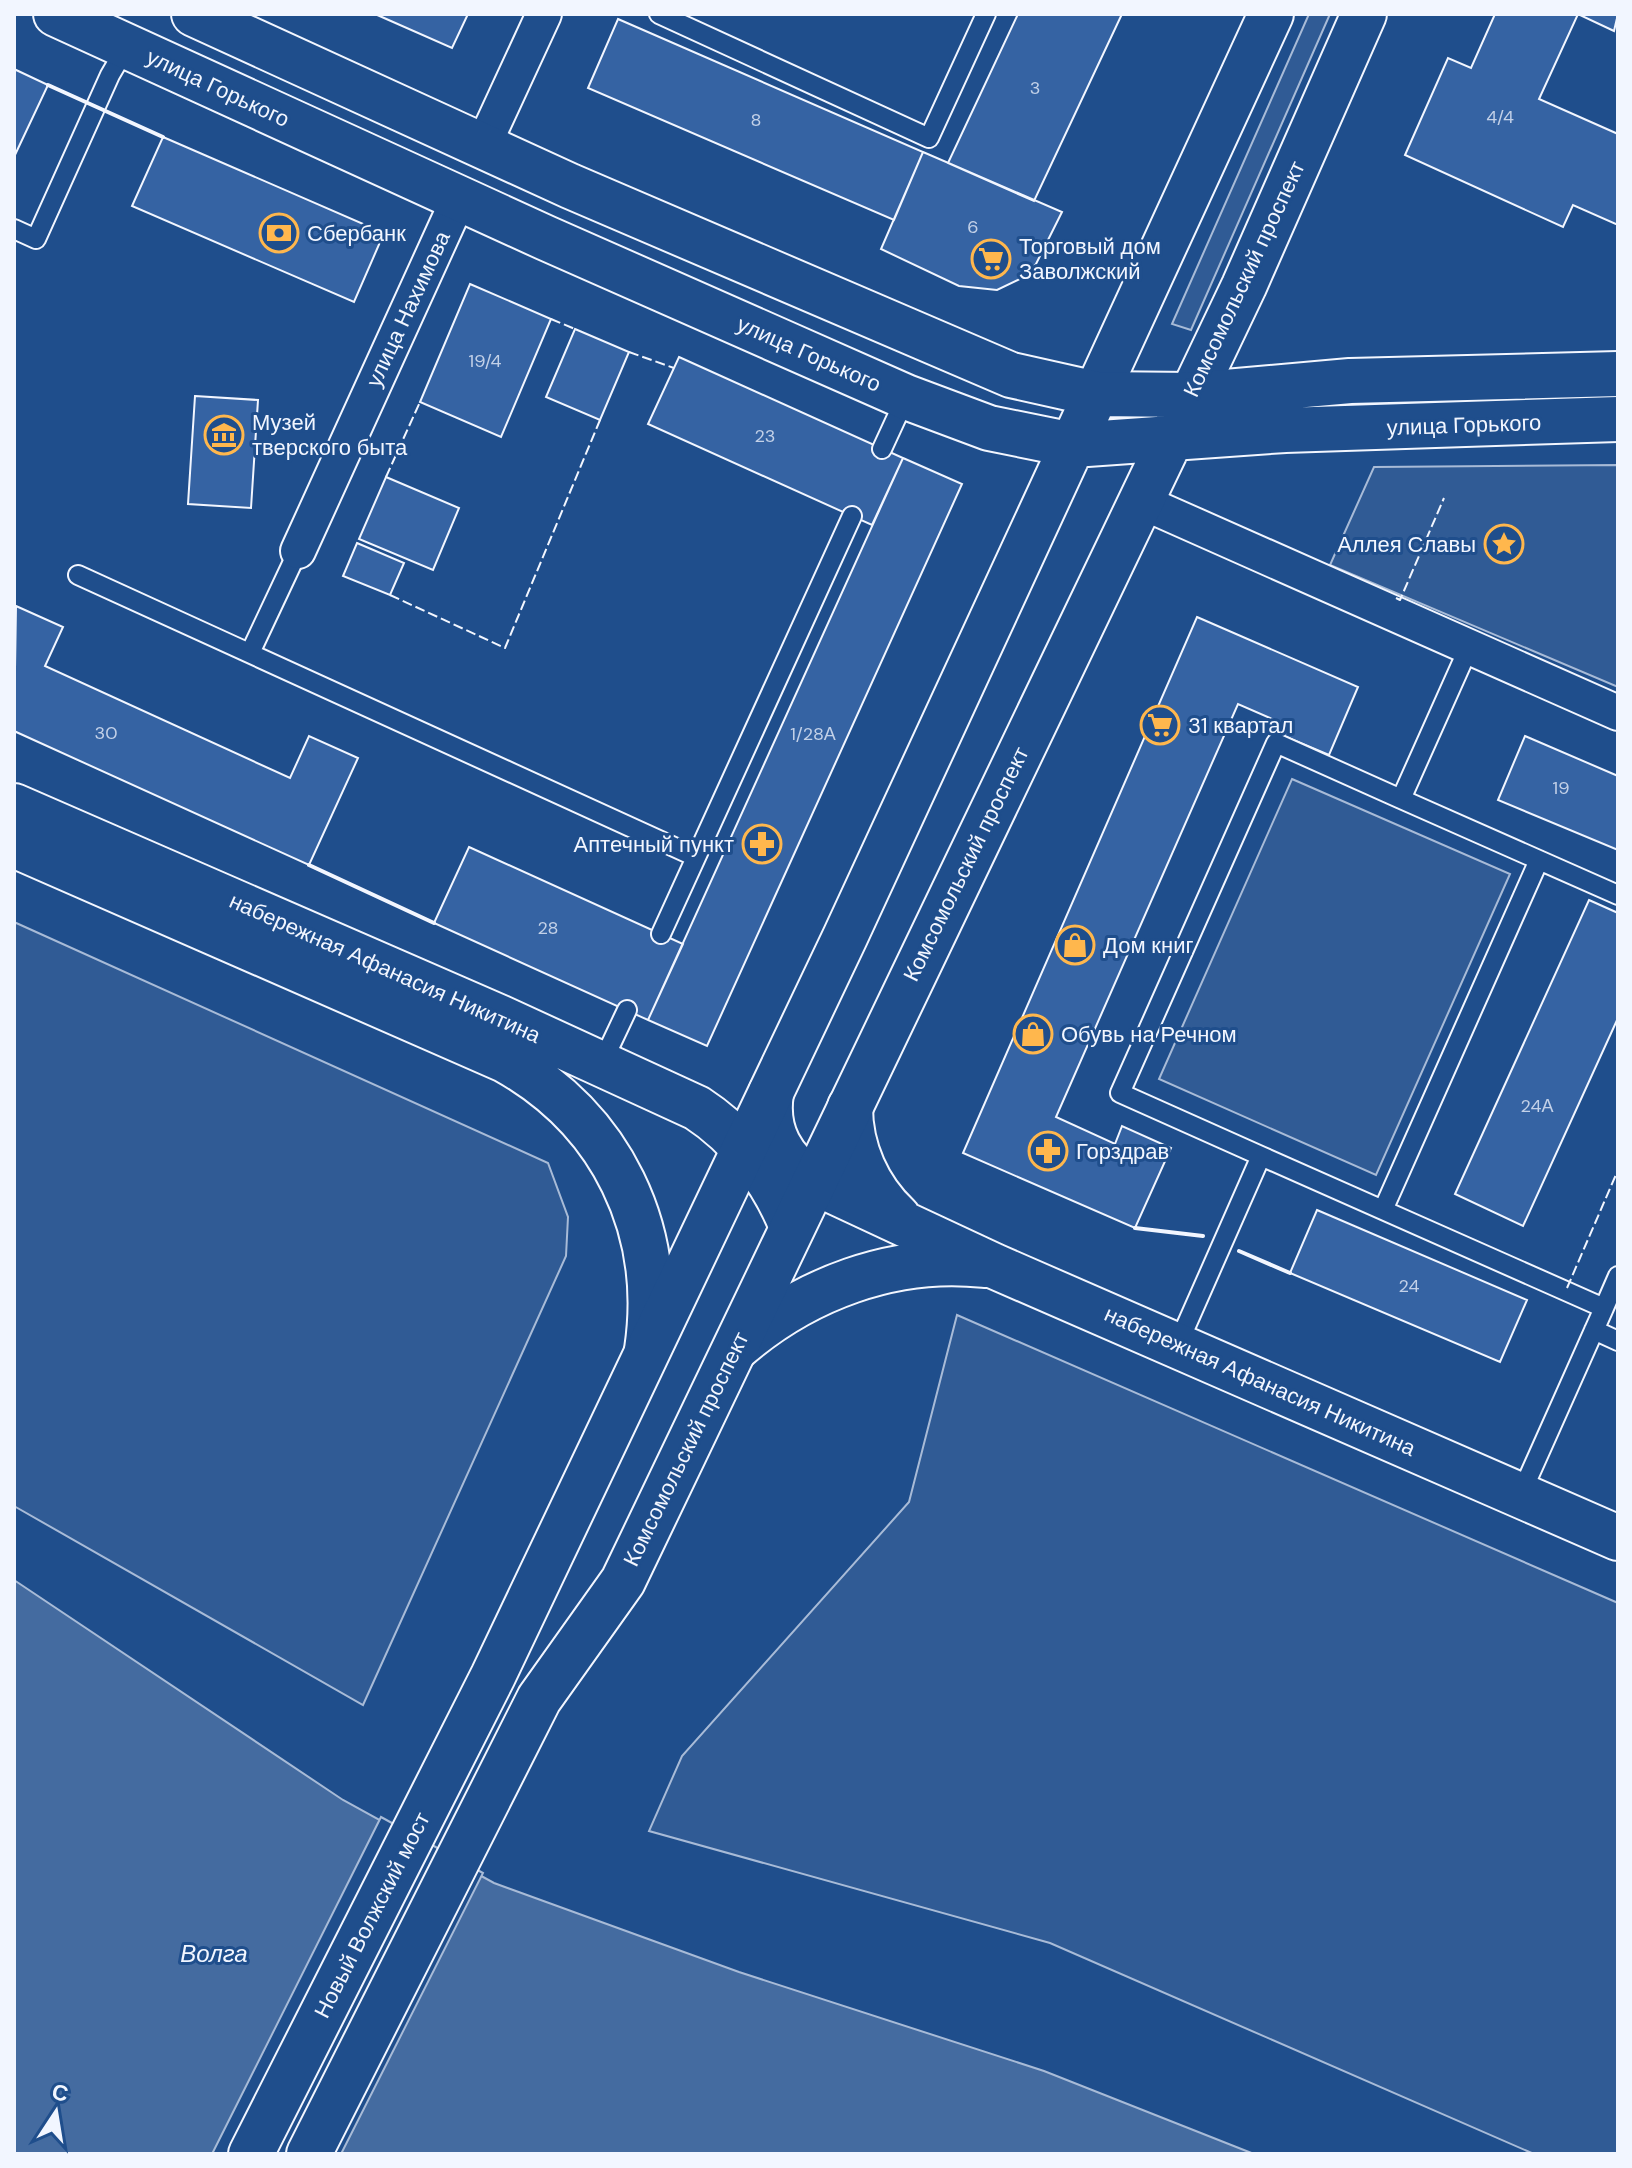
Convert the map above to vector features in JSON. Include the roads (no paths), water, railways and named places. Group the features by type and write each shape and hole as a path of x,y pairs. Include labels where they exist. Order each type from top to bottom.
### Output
{"main road":[{"name":"улица Горького","path":"56,14 906,397 989,428 1073,445 1171,437 1618,419"},
{"name":"улица Горького","path":"194,14 483,146 1011,375 1096,394 1192,395 1350,381 1618,374"},
{"path":"647,1352 771,1093 1271,14"},
{"name":"Комсомольский проспект","path":"309,2154 539,1699 623,1581 1244,286 1364,14"},
{"name":"набережная Афанасия Никитина","path":"14,806 602,1063 697,1108 725,1129 744,1149 771,1186 792,1227"},
{"name":"набережная Афанасия Никитина","path":"14,845 505,1060 545,1086 580,1117 621,1175 639,1217 649,1261 652,1307 647,1352"},
{"name":"набережная Афанасия Никитина","path":"771,1093 770,1120 777,1145 793,1166 814,1182 994,1266 1618,1538"},
{"path":"850,1107 854,1142 866,1175 879,1196 903,1221"},
{"path":"736,1348 795,1305 862,1277 937,1264 994,1266"},
{"name":"Новый Волжский мост","path":"251,2154 493,1676 647,1352"}],"street":[{"path":"483,146 544,14"},
{"name":"улица Нахимова","path":"298,551 459,198"},
{"path":"1140,501 1618,713"}],"lane":[{"path":"659,14 929,138 986,14"},
{"path":"14,229 36,239 110,75 127,46"},
{"path":"882,449 906,397"},
{"path":"661,934 852,516"},
{"path":"250,653 298,551"},
{"path":"78,575 696,857"},
{"path":"1401,799 1469,647"},
{"path":"1604,1308 1120,1093 1276,743 1618,895"},
{"path":"1383,1210 1539,860"},
{"path":"602,1063 627,1010"},
{"path":"1178,1344 1261,1156"},
{"path":"1520,1496 1618,1276"},
{"path":"1594,1330 1618,1341"}],"water":[{"name":"Волга","path":"14,1580 343,1800 494,1883 739,1972 1044,2071 1254,2154 14,2154"}],"place":[{"name":"Сбербанк","path":"279,233"},
{"name":"Торговый дом Заволжский","path":"991,259"},
{"name":"Музей тверского быта","path":"224,435"},
{"name":"Аллея Славы","path":"1504,544"},
{"name":"31 квартал","path":"1160,725"},
{"name":"Аптечный пункт","path":"762,844"},
{"name":"Дом книг","path":"1075,945"},
{"name":"Обувь на Речном","path":"1033,1034"},
{"name":"Горздрав","path":"1048,1151"}]}
